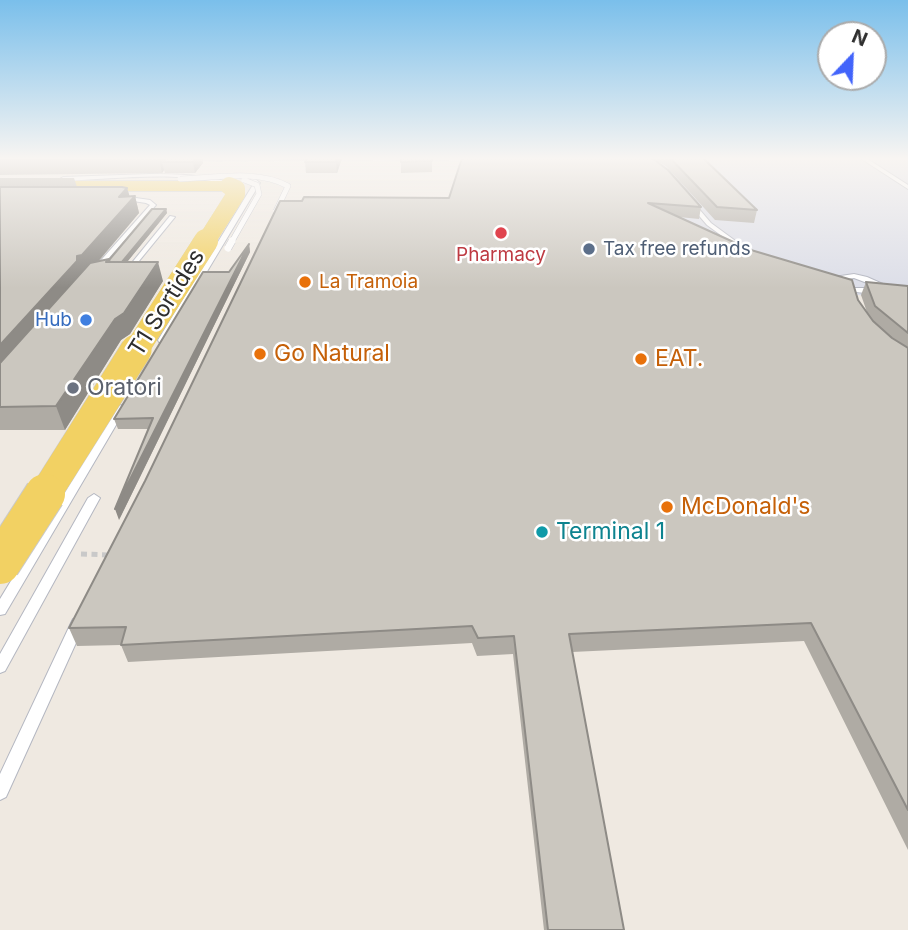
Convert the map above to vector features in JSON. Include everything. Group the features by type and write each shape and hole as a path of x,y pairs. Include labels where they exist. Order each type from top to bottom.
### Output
{"main road":[{"name":"T1 Sortides","path":"0,564 231,201"}],"lane":[{"path":"88,279 151,208 149,201"},
{"path":"124,351 223,201"},
{"path":"156,350 246,201"},
{"path":"228,248 255,201"},
{"path":"270,224 281,201"},
{"path":"690,201 723,236 748,251"},
{"path":"120,274 134,266 173,217"},
{"path":"826,277 837,279 856,276 872,280 878,285 908,289"},
{"path":"837,279 843,286 854,290 874,290 878,285"},
{"path":"854,290 854,305"},
{"path":"0,610 128,397"},
{"path":"0,667 94,498"},
{"path":"0,792 85,609"}],"path":[{"path":"62,554 113,555"}],"shaded area":[{"path":"670,201 908,201 908,303 772,281 697,236"}],"building":[{"path":"0,201 130,201 82,255 77,256 77,261 0,345"},
{"name":"Terminal 1","path":"280,201 696,201 701,207 648,203 751,250 852,280 858,300 873,321 908,348 908,810 811,623 569,634 624,930 548,930 514,636 478,638 472,626 121,645 126,627 69,628 145,481"},
{"path":"712,201 748,201 757,210 717,207"},
{"path":"152,209 166,209 122,262 110,262 109,260"},
{"path":"249,244 115,509 153,418 114,419 203,272 229,272"},
{"path":"109,259 106,262 158,262 124,313 115,319 56,406 0,407 0,363 90,263"},
{"path":"866,282 908,286 908,333 875,306"}],"place":[{"name":"Pharmacy","path":"501,233"},
{"name":"Tax free refunds","path":"589,249"},
{"name":"La Tramoia","path":"305,282"},
{"name":"Hub","path":"86,320"},
{"name":"Go Natural","path":"260,354"},
{"name":"EAT.","path":"641,359"},
{"name":"Oratori","path":"73,388"},
{"name":"McDonald's","path":"667,507"},
{"name":"Terminal 1","path":"542,532"}]}
